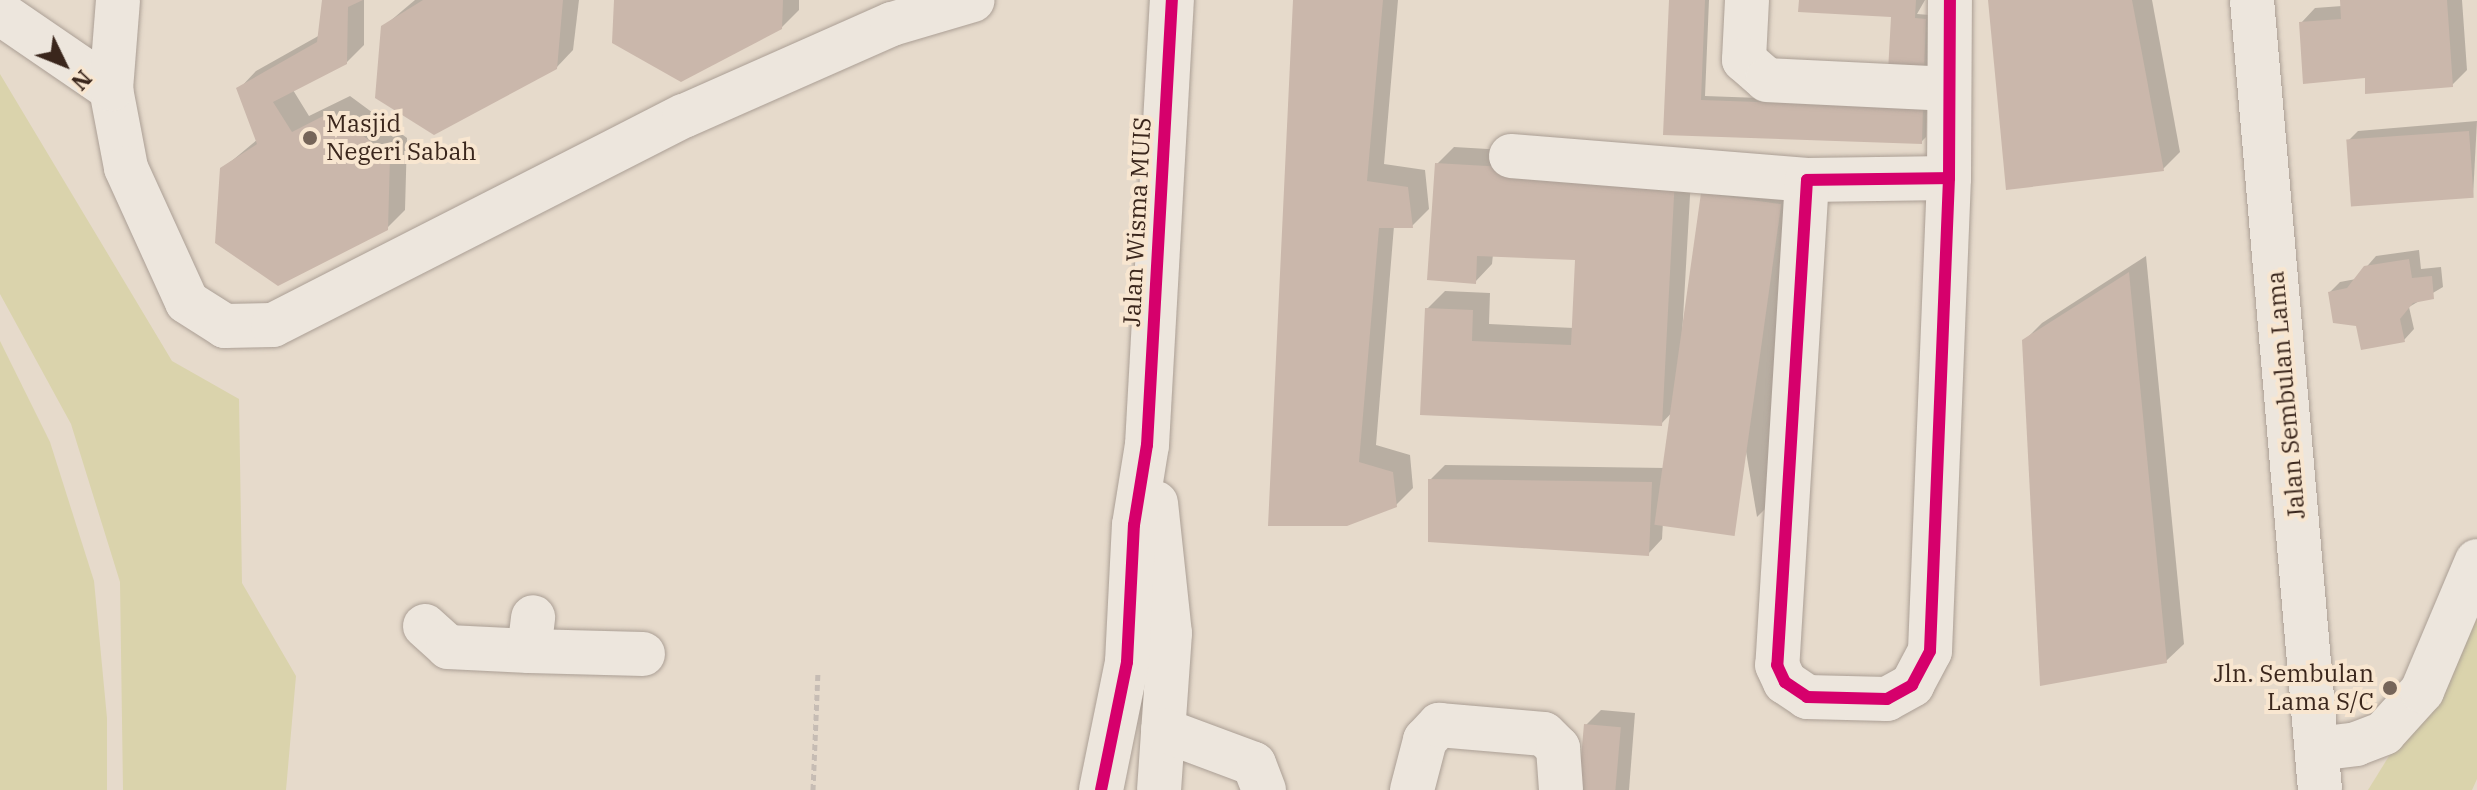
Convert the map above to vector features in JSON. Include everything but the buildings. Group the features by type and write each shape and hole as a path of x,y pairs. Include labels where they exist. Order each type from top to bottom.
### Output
{"street":[{"path":"118,0 111,89 126,168 187,302 225,326 273,325 684,116 892,24 973,0"},
{"name":"Jalan Wisma MUIS","path":"1147,445 1172,0"},
{"path":"1747,0 1744,60 1767,80 1949,89"},
{"path":"1807,180 1777,665 1785,682 1807,697 1887,699 1912,685 1930,651 1949,178 1950,0"},
{"name":"Jalan Sembulan Lama","path":"2252,0 2318,770"},
{"path":"0,13 111,89"},
{"path":"1511,156 1807,180 1949,178"},
{"path":"1147,445 1170,633 1159,790"},
{"path":"1101,790 1127,662 1134,525 1147,445"},
{"path":"2318,770 2356,744 2384,733 2422,691 2474,572"},
{"path":"425,626 448,647 531,634 643,654"},
{"path":"1412,790 1425,740 1439,725 1544,734 1558,748 1561,790"},
{"path":"1163,730 1254,764 1264,790"}],"path":[{"path":"813,790 818,671"}],"shaded area":[{"path":"0,74 172,361 239,399 242,583 296,676 286,790 123,790 120,582 71,424 0,294"},
{"path":"0,341 50,442 94,581 107,718 107,790 0,790"},
{"path":"2477,614 2477,779 2472,790 2368,790"}],"cycle path":[{"path":"1101,790 1127,662 1134,525 1147,445 1172,0"},
{"path":"1949,178 1807,180 1777,665 1785,682 1807,697 1887,699 1912,685 1930,651 1949,178 1950,0"}],"place":[{"name":"Masjid Negeri Sabah","path":"310,138"},
{"name":"Jln. Sembulan Lama S/C","path":"2390,688"}]}
